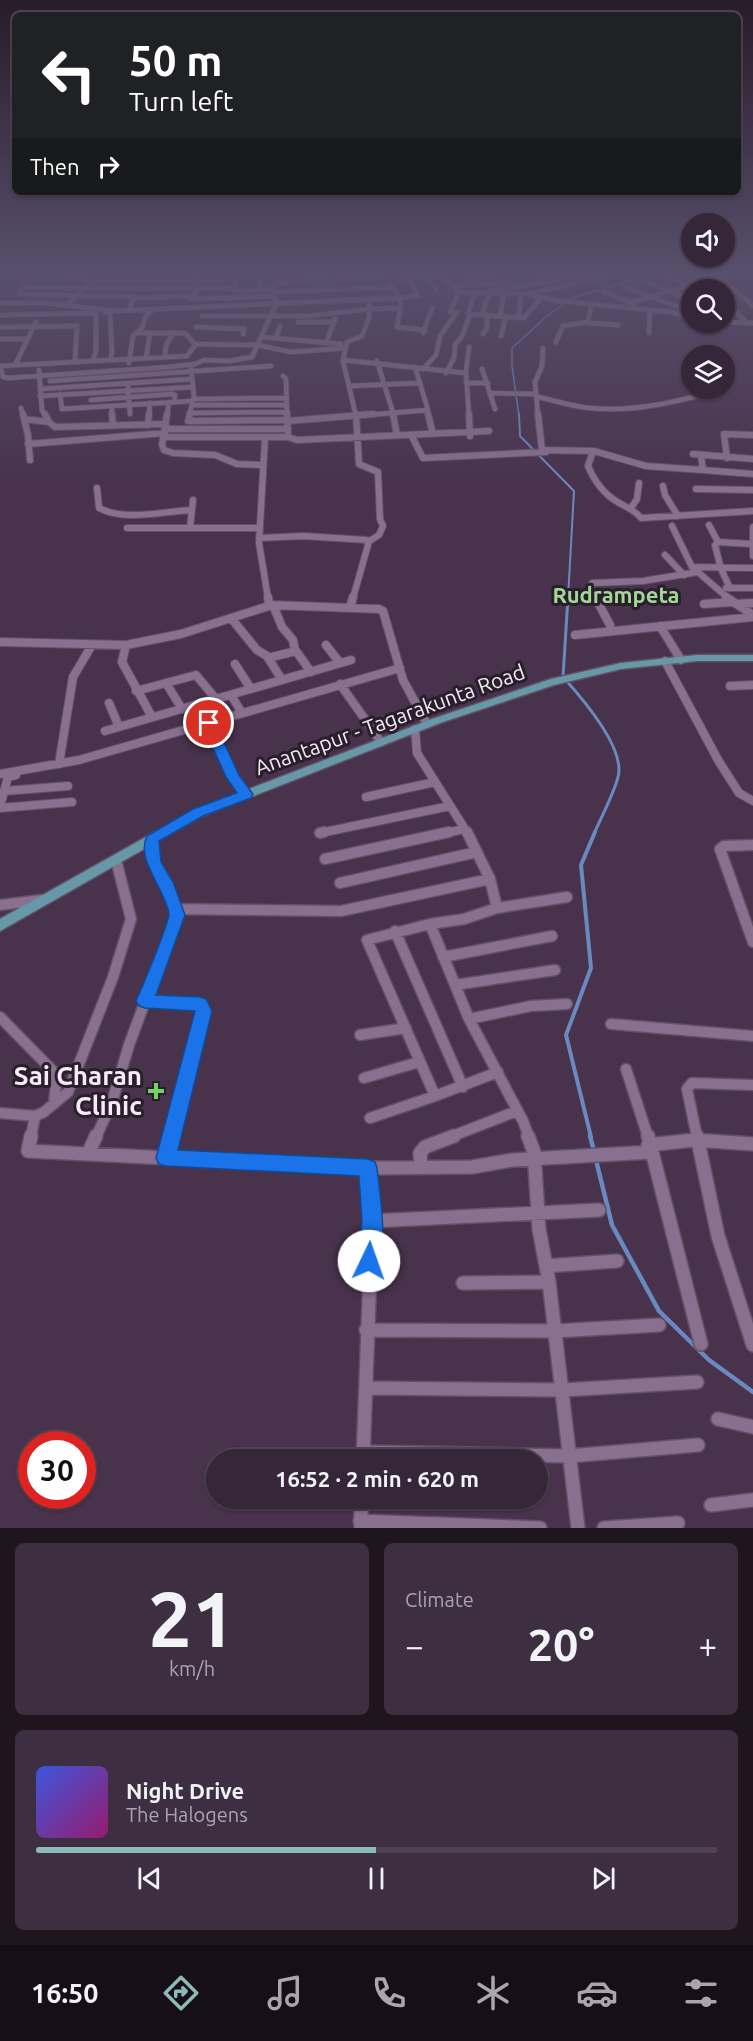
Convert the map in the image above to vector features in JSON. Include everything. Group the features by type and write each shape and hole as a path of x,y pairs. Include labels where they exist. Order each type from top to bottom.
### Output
{"main road":[{"name":"Anantapur - Tagarakunta Road","path":"0,926 198,813 427,724 551,682 621,666 681,660 753,658"}],"street":[{"path":"19,376 19,366 25,345"},
{"path":"75,362 77,345"},
{"path":"93,361 96,345"},
{"path":"110,360 112,345"},
{"path":"130,414 128,380 132,345"},
{"path":"146,358 148,345"},
{"path":"165,357 166,345"},
{"path":"185,361 195,345"},
{"path":"66,364 229,361 253,357 258,345"},
{"path":"259,345 291,352 346,346"},
{"path":"423,369 436,355 438,345"},
{"path":"446,373 454,358 455,345"},
{"path":"346,346 343,360 356,414 359,464 378,472 380,519 383,526 379,535 368,542 350,608"},
{"path":"469,347 466,383 470,436"},
{"path":"319,358 324,348"},
{"path":"543,348 542,366 535,382 542,449 548,452"},
{"path":"129,363 110,360 75,362 39,369 19,376 4,377 0,366 39,369 50,374 129,363 146,358 165,357 185,361"},
{"path":"343,360 377,361 446,373 466,373"},
{"path":"185,361 191,372 193,387 189,421 288,421 427,410"},
{"path":"377,361 393,412 397,435"},
{"path":"40,389 191,372 271,366"},
{"path":"415,367 433,434"},
{"path":"39,369 42,410 54,427 148,425 165,431 265,438 288,437 297,440 433,434 470,436 489,432"},
{"path":"482,369 495,409"},
{"path":"50,374 50,388"},
{"path":"283,376 286,379 288,437"},
{"path":"50,381 192,379"},
{"path":"349,386 419,383"},
{"path":"466,383 488,383"},
{"path":"40,396 193,387"},
{"path":"79,393 81,408"},
{"path":"490,393 537,396 589,409 646,406 681,398"},
{"path":"60,394 61,409 287,398"},
{"path":"91,399 172,394 163,448 170,453 211,455 237,464 262,465"},
{"path":"193,402 288,409"},
{"path":"148,425 150,403"},
{"path":"112,406 113,426"},
{"path":"21,408 30,460"},
{"path":"189,413 288,409"},
{"path":"24,419 49,422"},
{"path":"28,444 165,431 288,429"},
{"path":"727,458 724,434 753,435"},
{"path":"411,435 423,458 592,451 646,466 753,474"},
{"path":"265,438 259,538 271,605 282,627 293,639 295,651 311,672"},
{"path":"592,451 588,466 601,489 618,502 636,510 642,518 753,511"},
{"path":"693,454 753,461"},
{"path":"701,456 703,470"},
{"path":"631,508 637,499 639,483"},
{"path":"663,486 665,495 678,516"},
{"path":"97,488 99,508 109,513 132,515 192,510"},
{"path":"696,489 753,490"},
{"path":"190,528 193,500"},
{"path":"709,525 718,542"},
{"path":"672,526 695,570 753,616"},
{"path":"127,528 260,528"},
{"path":"753,529 753,556"},
{"path":"259,538 353,538 368,542"},
{"path":"718,542 752,544"},
{"path":"718,542 715,546 730,588"},
{"path":"665,555 684,575"},
{"path":"610,625 590,588 592,583 642,581 721,567 753,568"},
{"path":"717,588 753,588"},
{"path":"704,604 753,603"},
{"path":"0,642 126,645 181,634 271,605 382,609 403,680 427,724"},
{"path":"575,635 753,616"},
{"path":"231,618 257,650 268,658 282,680"},
{"path":"660,626 681,660"},
{"path":"62,766 73,677 92,645"},
{"path":"126,645 122,660 136,692 152,717"},
{"path":"326,645 340,663"},
{"path":"268,658 295,651"},
{"path":"105,731 351,660"},
{"path":"665,661 718,760 739,793 753,801"},
{"path":"235,664 251,689"},
{"path":"72,802 0,807 11,776 62,766 400,668"},
{"path":"136,692 198,676 216,699"},
{"path":"166,683 182,709"},
{"path":"340,684 381,742"},
{"path":"730,686 753,685"},
{"path":"231,695 242,713"},
{"path":"109,703 119,727"},
{"path":"209,723 233,777 246,794"},
{"path":"415,729 417,753 477,852 490,879 497,908"},
{"path":"0,774 62,766"},
{"path":"366,797 435,782"},
{"path":"4,791 68,786"},
{"path":"320,833 450,806"},
{"path":"325,859 464,829"},
{"path":"88,1154 112,1102 145,1001 177,915 165,882 154,863 152,839"},
{"path":"753,845 724,846 720,849 753,942"},
{"path":"340,883 477,852"},
{"path":"0,1113 34,1116 54,1104 69,1090 113,977 130,921 122,878 116,860"},
{"path":"175,909 336,911 490,879"},
{"path":"435,1096 418,1062 406,1028 367,940 395,931 464,919 497,908 567,897"},
{"path":"0,905 46,899"},
{"path":"430,924 469,1019 517,1111 535,1160 539,1229 549,1282 578,1528"},
{"path":"395,931 463,1087"},
{"path":"443,957 552,936"},
{"path":"455,985 555,970"},
{"path":"145,1001 200,1004 203,1008 166,1158"},
{"path":"469,1019 531,1006 567,1004"},
{"path":"0,1017 52,1070 56,1083 54,1104"},
{"path":"611,1024 753,1036"},
{"path":"360,1035 406,1028"},
{"path":"364,1078 418,1062"},
{"path":"626,1069 650,1149 701,1344"},
{"path":"370,1118 463,1087 498,1072"},
{"path":"753,1085 723,1082 689,1084 687,1089 718,1236 753,1345"},
{"path":"421,1166 420,1153 425,1147 517,1111"},
{"path":"34,1116 28,1151 368,1168 472,1167 512,1160 606,1156 699,1140 753,1144"},
{"path":"363,1449 366,1330 372,1221 368,1168"},
{"path":"372,1221 599,1210"},
{"path":"546,1266 617,1261"},
{"path":"463,1283 549,1282"},
{"path":"366,1330 555,1331 659,1324"},
{"path":"366,1388 563,1390 697,1382"},
{"path":"718,1419 753,1427"},
{"path":"548,1456 698,1445"},
{"path":"711,1505 753,1500"},
{"path":"361,1524 540,1528"},
{"path":"604,1528 678,1524"}],"waterway":[{"path":"515,345 512,348 512,366 519,416"},
{"path":"519,414 520,436 574,491 568,598"},
{"path":"568,597 563,677 601,724 619,765 616,784 594,834"},
{"path":"591,1137 566,1035 591,968 581,865 595,832"},
{"path":"590,1136 594,1151"},
{"path":"596,1160 612,1225 659,1311 709,1360 753,1392"}],"place":[{"name":"Sai Charan Clinic","path":"156,1091"}],"district":[{"name":"Rudrampeta","path":"616,595"}],"route":[{"path":"209,723 233,777 246,794 198,813 152,839 154,863 165,882 177,915 145,1001 200,1004 203,1011 166,1158 368,1168 372,1221 369,1261"}]}
